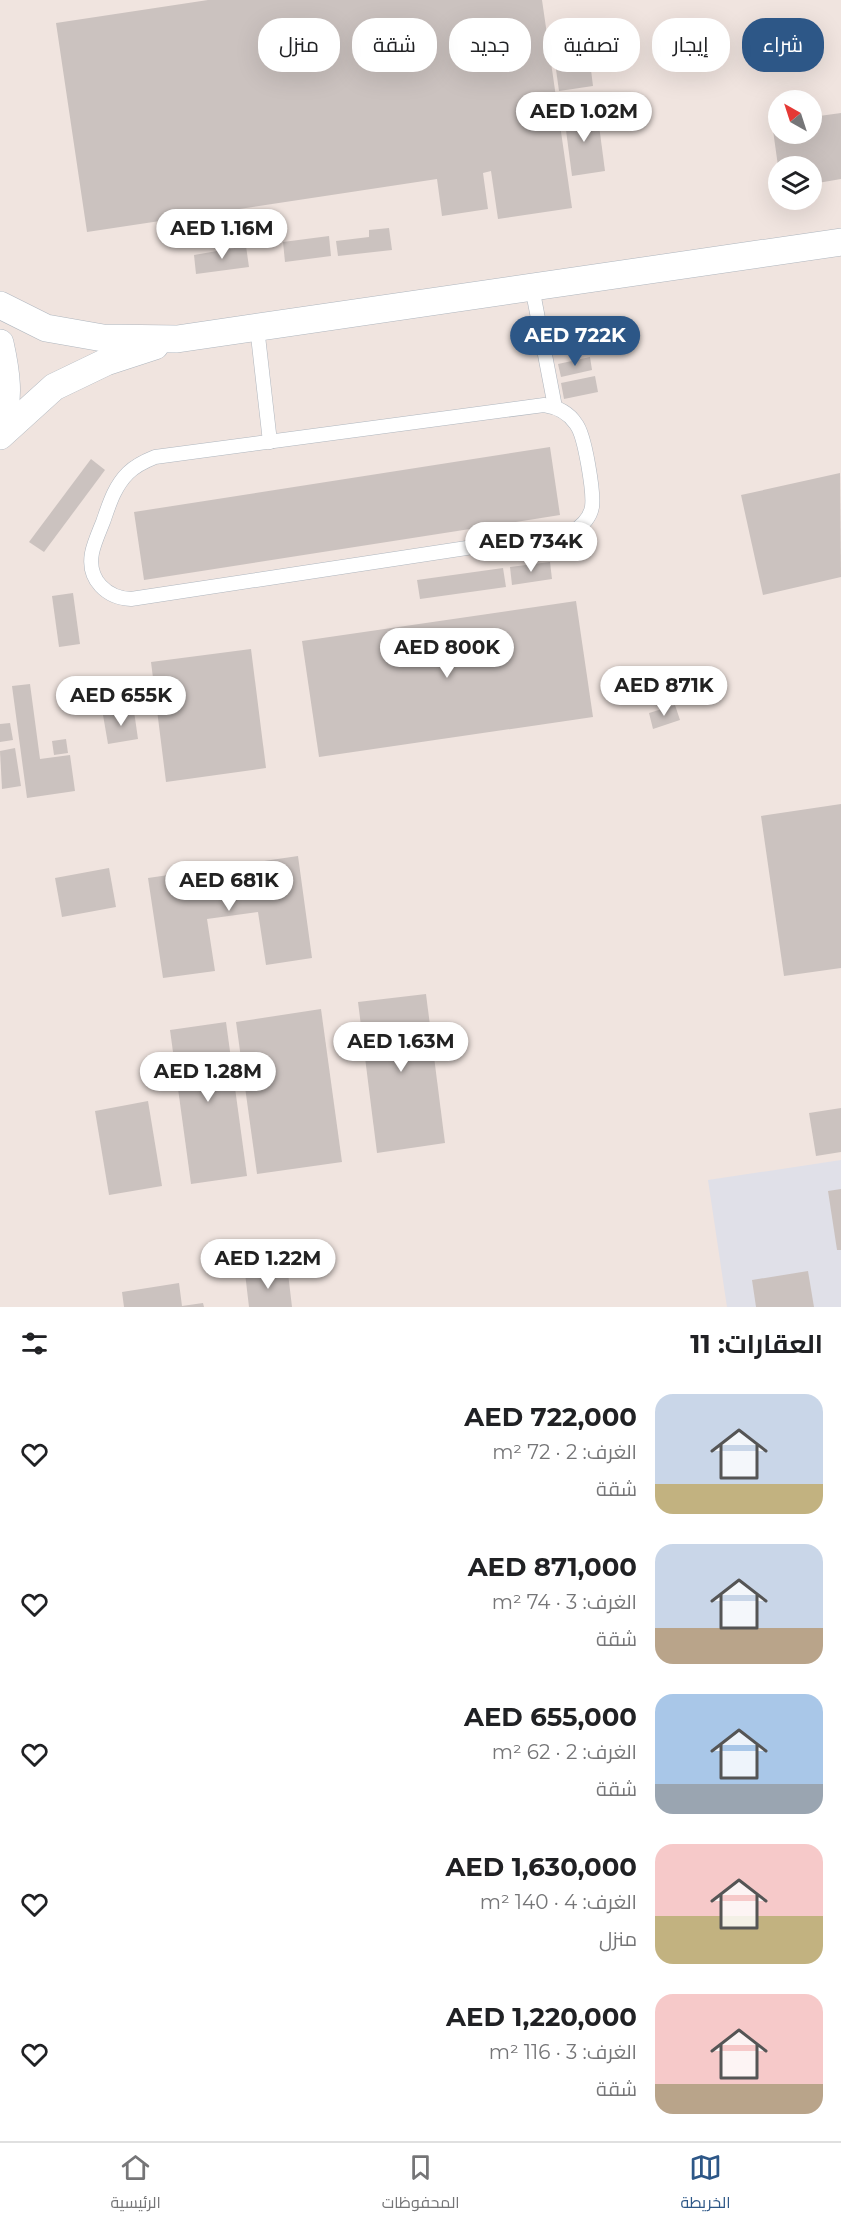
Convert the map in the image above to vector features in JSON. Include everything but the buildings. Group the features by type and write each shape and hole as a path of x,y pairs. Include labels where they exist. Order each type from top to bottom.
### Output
{"street":[{"path":"0,305 46,328 103,338 177,339 841,242"},
{"path":"0,436 54,387 106,362 177,339"},
{"path":"0,343 7,376 3,419 0,426"}],"lane":[{"path":"532,287 555,407"},
{"path":"257,327 270,442"},
{"path":"531,406 555,407 573,419 582,435 592,497 589,515 585,523 572,532 553,537 131,599 112,595 97,581 93,572 92,551 112,496 119,484 136,466 155,457 270,442 531,406"}],"shaded area":[{"path":"841,1160 841,1307 727,1307 708,1180"}]}
